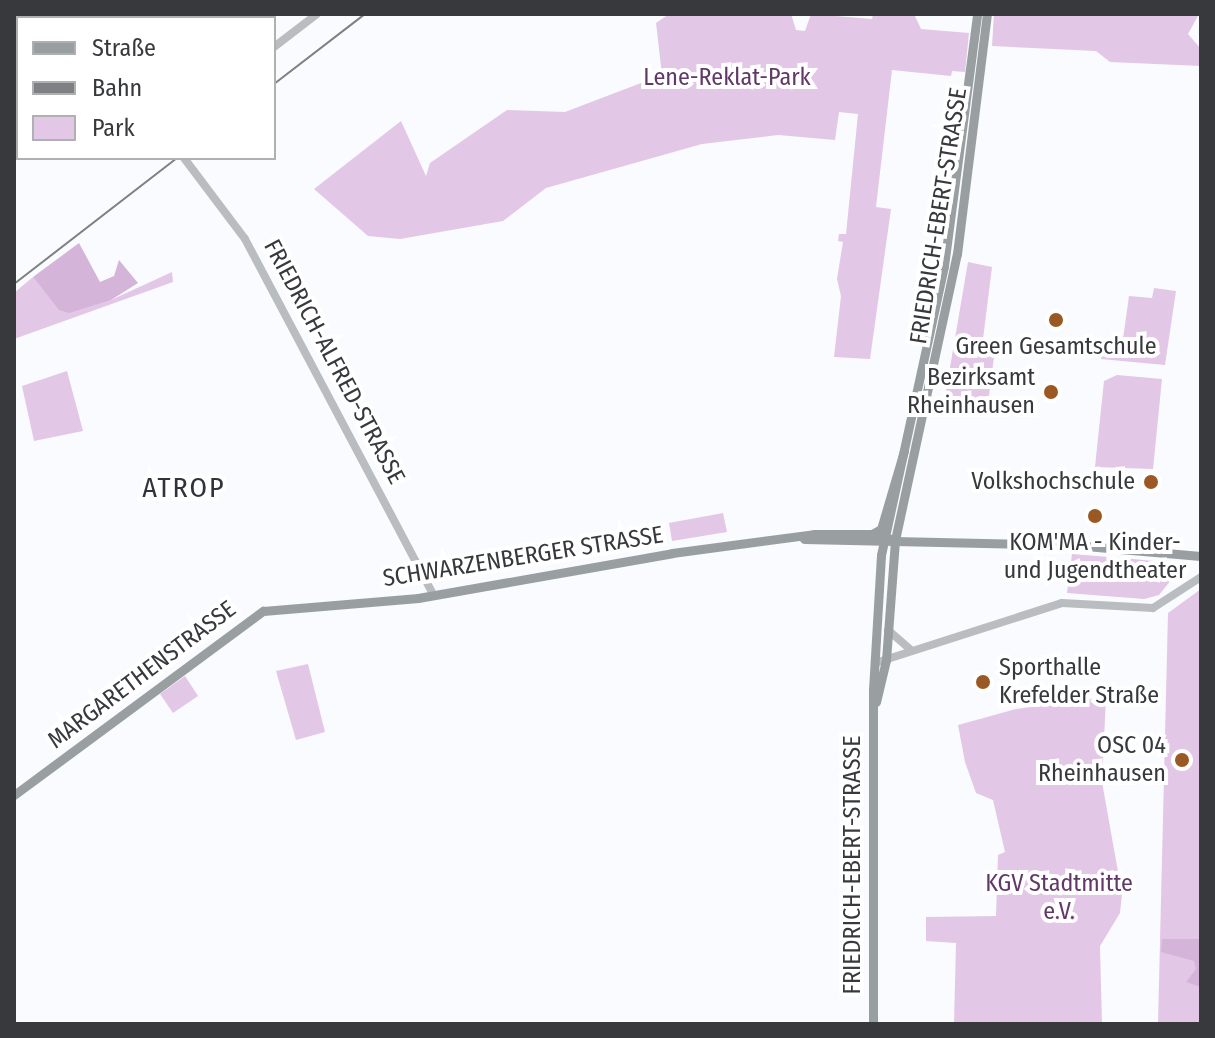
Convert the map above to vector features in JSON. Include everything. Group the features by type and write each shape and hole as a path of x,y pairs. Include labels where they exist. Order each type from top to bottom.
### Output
{"main road":[{"name":"FRIEDRICH-EBERT-STRASSE","path":"873,1024 874,706 889,540 953,213 977,14"},
{"name":"FRIEDRICH-EBERT-STRASSE","path":"880,662 888,630 889,540 954,271 987,14"},
{"name":"FRIEDRICH-EBERT-STRASSE","path":"872,534 881,529 898,458 906,448"},
{"name":"SCHWARZENBERGER STRASSE","path":"256,615 433,594 672,553 797,538 872,534 889,540"},
{"name":"SCHWARZENBERGER STRASSE","path":"797,538 1100,546 1201,556"},
{"name":"MARGARETHENSTRASSE","path":"14,795 256,615"}],"street":[{"path":"276,45 317,14"},
{"name":"FRIEDRICH-ALFRED-STRASSE","path":"186,160 245,239 433,594"},
{"path":"880,662 1062,603 1153,608 1201,577"},
{"path":"888,630 912,650"}],"green space":[{"name":"Lene-Reklat-Park","path":"669,14 791,14 796,30 805,31 811,14 872,19 873,14 914,14 921,29 969,33 965,72 952,71 951,76 892,70 876,207 891,209 870,359 834,357 841,296 837,279 843,242 838,241 839,234 846,234 858,114 839,112 835,140 778,135 702,144 546,188 503,221 400,239 368,236 314,189 401,121 426,176 430,163 507,110 565,112 662,75 656,23"},
{"path":"994,14 1199,14 1188,34 1201,49 1201,66 1110,62 1096,51 992,46"},
{"path":"968,262 992,267 981,355 994,357 987,411 971,411 946,391"},
{"path":"172,272 173,282 14,339 14,293 33,277 59,309 111,300"},
{"path":"1154,288 1176,291 1165,365 1101,359 1102,345 1122,346 1129,296 1152,298"},
{"path":"67,371 83,431 34,441 22,386"},
{"path":"1117,375 1162,379 1153,469 1095,467 1104,381"},
{"path":"723,513 727,532 672,541 669,523"},
{"path":"1072,554 1184,564 1159,595 1144,599 1067,593"},
{"name":"OSC 04 Rheinhausen","path":"1201,589 1201,1024 1158,1024 1168,613"},
{"path":"308,664 325,732 296,740 276,671"},
{"path":"185,676 198,696 173,713 160,694"},
{"name":"KGV Stadtmitte e.V.","path":"1106,697 1102,782 1122,894 1120,913 1100,946 1102,1024 954,1024 956,943 926,941 926,917 996,916 998,855 1005,852 993,800 976,793 965,762 958,725 1016,709"}],"shaded area":[{"path":"79,243 100,282 114,276 119,260 138,283 111,300 69,313 59,310 33,277"},
{"path":"1162,939 1201,939 1201,987 1186,982 1196,969 1194,961 1161,952"}],"railway":[{"path":"276,82 365,14"},
{"path":"14,284 174,160"}],"place":[{"name":"Green Gesamtschule","path":"1056,320"},
{"name":"Bezirksamt Rheinhausen","path":"1051,392"},
{"name":"Volkshochschule","path":"1151,482"},
{"name":"KOM'MA - Kinder- und Jugendtheater","path":"1095,516"},
{"name":"Sporthalle Krefelder Straße","path":"983,682"},
{"name":"OSC 04 Rheinhausen","path":"1182,760"}],"district":[{"name":"ATROP","path":"184,488"}]}
